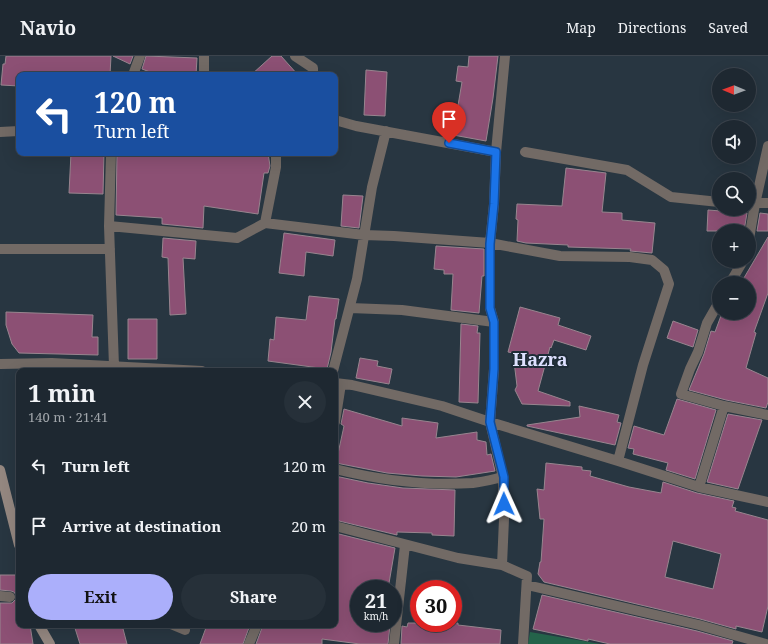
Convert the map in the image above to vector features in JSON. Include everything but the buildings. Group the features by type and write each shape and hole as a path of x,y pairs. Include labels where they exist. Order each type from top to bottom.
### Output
{"main road":[{"path":"0,470 3,493 16,535"},
{"path":"42,628 50,644"}],"street":[{"path":"134,72 140,56"},
{"path":"204,56 204,72"},
{"path":"295,56 313,68 313,72"},
{"path":"502,565 504,477 490,422 494,369 494,322 490,308 490,244 494,204 496,152 505,56"},
{"path":"338,121 356,126 496,152"},
{"path":"0,132 16,131"},
{"path":"335,368 357,278 372,187 386,131"},
{"path":"756,190 768,146"},
{"path":"525,152 627,170 671,197 712,201"},
{"path":"111,156 109,226 114,366"},
{"path":"265,223 276,167 276,156"},
{"path":"756,204 768,203"},
{"path":"109,226 237,238 265,223 364,235 490,244 560,256 630,256 652,260 664,270 669,284 643,365 618,461"},
{"path":"0,249 110,249"},
{"path":"350,308 402,310 494,322"},
{"path":"712,314 707,323 698,352 681,394 724,406 768,415"},
{"path":"0,364 52,363 143,368"},
{"path":"338,383 442,406 699,487 768,502"},
{"path":"699,487 724,406"},
{"path":"338,470 361,475 442,484 474,483 504,477"},
{"path":"338,527 458,558 502,565 527,576 522,644"},
{"path":"394,644 405,545"},
{"path":"527,585 699,625 767,644"},
{"path":"180,628 185,630"},
{"path":"249,644 256,628"}],"green space":[{"path":"530,632 601,644 528,644"}],"district":[{"name":"Hazra","path":"540,359"}],"route":[{"path":"449,143 496,152 494,204 490,244 490,308 494,322 494,369 490,422 504,477 504,504"}]}
